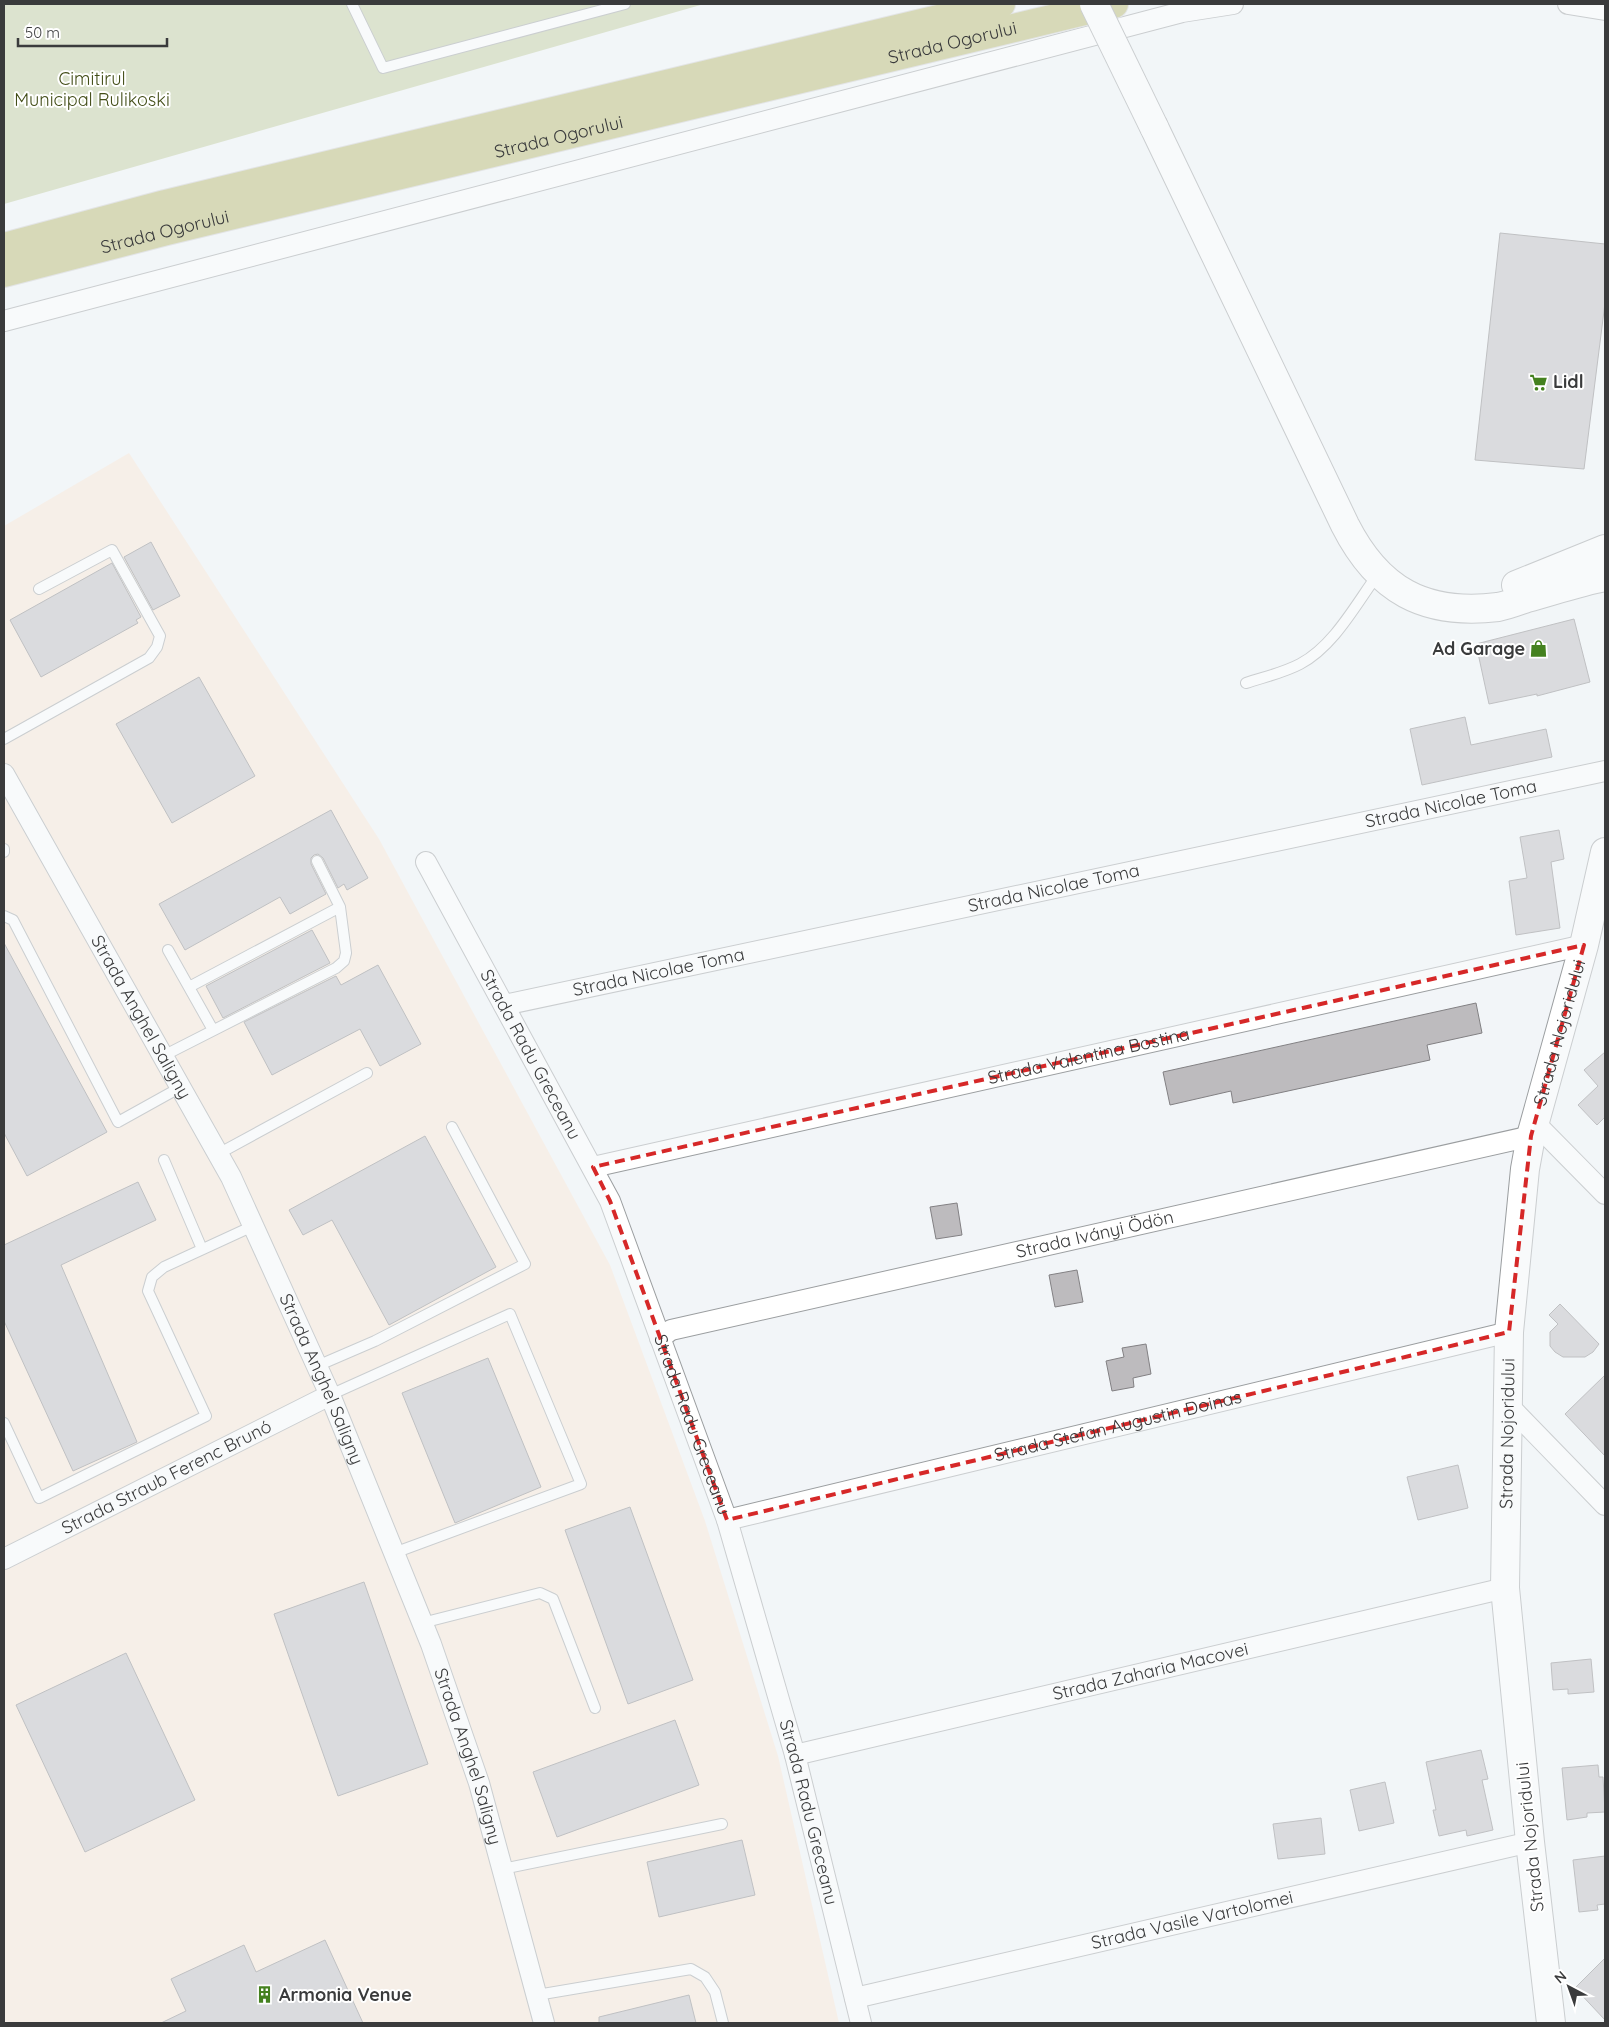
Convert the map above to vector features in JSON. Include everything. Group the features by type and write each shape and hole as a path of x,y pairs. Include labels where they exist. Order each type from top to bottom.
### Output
{"highway":[{"name":"Strada Ogorului","path":"4,247 165,204 1001,4"},
{"name":"Strada Ogorului","path":"4,273 167,231 1114,4"}],"main road":[{"path":"1094,4 1345,525 1355,544 1378,574 1396,589 1412,597 1453,608 1499,607 1605,577"},
{"path":"1473,607 1493,594 1605,549"},
{"name":"Strada Nojoridului","path":"1551,2023 1530,1842 1505,1588 1509,1332 1525,1169 1533,1129 1584,946 1598,916 1605,852"}],"street":[{"path":"4,321 1172,15 1233,4"},
{"name":"Strada Nicolae Toma","path":"504,1005 1605,771"},
{"name":"Strada Anghel Saligny","path":"4,774 231,1176 330,1395 422,1623 479,1782 544,2023"},
{"name":"Strada Radu Greceanu","path":"426,862 610,1201 727,1520 795,1755 861,2023"},
{"name":"Strada Valentina Bostina","path":"592,1168 1584,946"},
{"path":"1533,1129 1605,1194"},
{"name":"Strada Iványi Ödön","path":"660,1338 671,1330 1533,1129"},
{"name":"Strada Stefan Augustin Doinas","path":"727,1520 1509,1332"},
{"name":"Strada Straub Ferenc Brunó","path":"4,1559 330,1395"},
{"path":"1507,1404 1605,1505"},
{"name":"Strada Zaharia Macovei","path":"795,1755 1505,1588"},
{"name":"Strada Vasile Vartolomei","path":"855,1998 1530,1842"}],"lane":[{"path":"352,4 383,68 625,4"},
{"path":"4,739 149,658 157,647 160,636 112,550 39,589"},
{"path":"1246,683 1301,663 1318,651 1336,631 1378,574"},
{"path":"163,1056 336,968 344,961 346,953 340,907 316,862"},
{"path":"189,986 340,907"},
{"path":"4,916 13,920 118,1122 180,1087"},
{"path":"168,950 213,1030"},
{"path":"218,1154 367,1073"},
{"path":"317,1366 375,1341 526,1264 452,1127"},
{"path":"164,1160 202,1249"},
{"path":"4,1423 40,1498 206,1416 148,1291 152,1277 164,1266 253,1226"},
{"path":"330,1395 510,1314 581,1484 394,1553"},
{"path":"422,1623 540,1593 553,1599 595,1708"},
{"path":"503,1869 722,1824"},
{"path":"537,1995 691,1969 705,1977 715,1992 723,2023"}],"highlighted area":[{"path":"1584,945 1531,1136 1509,1332 727,1520 610,1201 593,1167"}],"shaded area":[{"path":"129,453 379,839 610,1265 705,1521 778,1756 839,2023 4,2023 4,526"}],"green space":[{"name":"Cimitirul Municipal Rulikoski","path":"4,4 704,4 4,204"}],"building":[{"name":"Lidl","path":"1500,233 1605,244 1605,303 1584,469 1475,460"},
{"path":"151,542 180,596 153,610 124,557"},
{"path":"112,563 141,617 136,620 138,623 41,677 10,620"},
{"path":"1574,619 1590,682 1537,696 1537,694 1489,704 1476,644"},
{"path":"199,677 255,776 172,823 116,724"},
{"path":"1465,717 1471,745 1546,729 1552,757 1422,785 1410,729"},
{"path":"331,810 368,878 347,890 344,884 338,888 323,858 318,854 314,855 311,858 311,864 326,894 290,914 280,897 185,950 159,904"},
{"path":"1559,830 1564,859 1551,862 1560,928 1516,935 1509,881 1527,878 1520,837"},
{"path":"312,930 330,963 223,1018 206,986"},
{"path":"4,943 107,1132 27,1176 4,1133"},
{"path":"378,965 421,1044 380,1066 360,1029 272,1075 244,1022 336,976 341,985"},
{"path":"1476,1003 1482,1033 1427,1045 1430,1060 1233,1103 1231,1091 1170,1105 1163,1072"},
{"path":"1605,1052 1605,1117 1597,1125 1578,1105 1598,1086 1584,1070"},
{"path":"425,1136 496,1267 389,1325 332,1220 303,1235 289,1210"},
{"path":"138,1182 156,1220 61,1265 137,1442 73,1471 4,1321 4,1245"},
{"path":"957,1203 962,1235 936,1239 930,1207"},
{"path":"1077,1270 1083,1302 1055,1307 1049,1275"},
{"path":"1560,1304 1599,1344 1593,1352 1585,1357 1563,1357 1550,1346 1550,1332 1558,1324 1549,1315"},
{"path":"1146,1344 1151,1374 1133,1378 1134,1387 1112,1391 1106,1361 1124,1357 1122,1348"},
{"path":"488,1358 541,1487 455,1523 402,1393"},
{"path":"1605,1375 1605,1456 1565,1414"},
{"path":"1458,1465 1468,1508 1418,1520 1407,1477"},
{"path":"630,1507 693,1680 628,1704 565,1530"},
{"path":"364,1582 428,1764 338,1796 274,1614"},
{"path":"126,1653 195,1800 85,1852 16,1705"},
{"path":"1591,1659 1594,1692 1568,1694 1568,1689 1553,1690 1551,1663"},
{"path":"675,1720 699,1785 557,1837 533,1772"},
{"path":"1481,1750 1488,1779 1482,1780 1493,1830 1467,1836 1466,1830 1439,1836 1433,1810 1436,1810 1426,1762"},
{"path":"1598,1765 1599,1777 1603,1777 1605,1812 1587,1813 1587,1817 1567,1820 1562,1768"},
{"path":"1385,1782 1394,1823 1359,1831 1350,1790"},
{"path":"1321,1818 1325,1854 1278,1859 1273,1824"},
{"path":"742,1840 755,1895 659,1917 647,1862"},
{"path":"1605,1856 1605,1904 1597,1905 1598,1910 1579,1912 1573,1860"},
{"name":"Armonia Venue","path":"325,1940 363,2023 161,2023 186,2011 171,1979 244,1945 256,1972"},
{"path":"1605,1958 1605,2020 1575,1988"},
{"path":"689,1995 696,2023 599,2023 599,2017"}],"place":[{"name":"Lidl","path":"1539,382"},
{"name":"Ad Garage","path":"1539,649"},
{"name":"Armonia Venue","path":"265,1995"}]}
